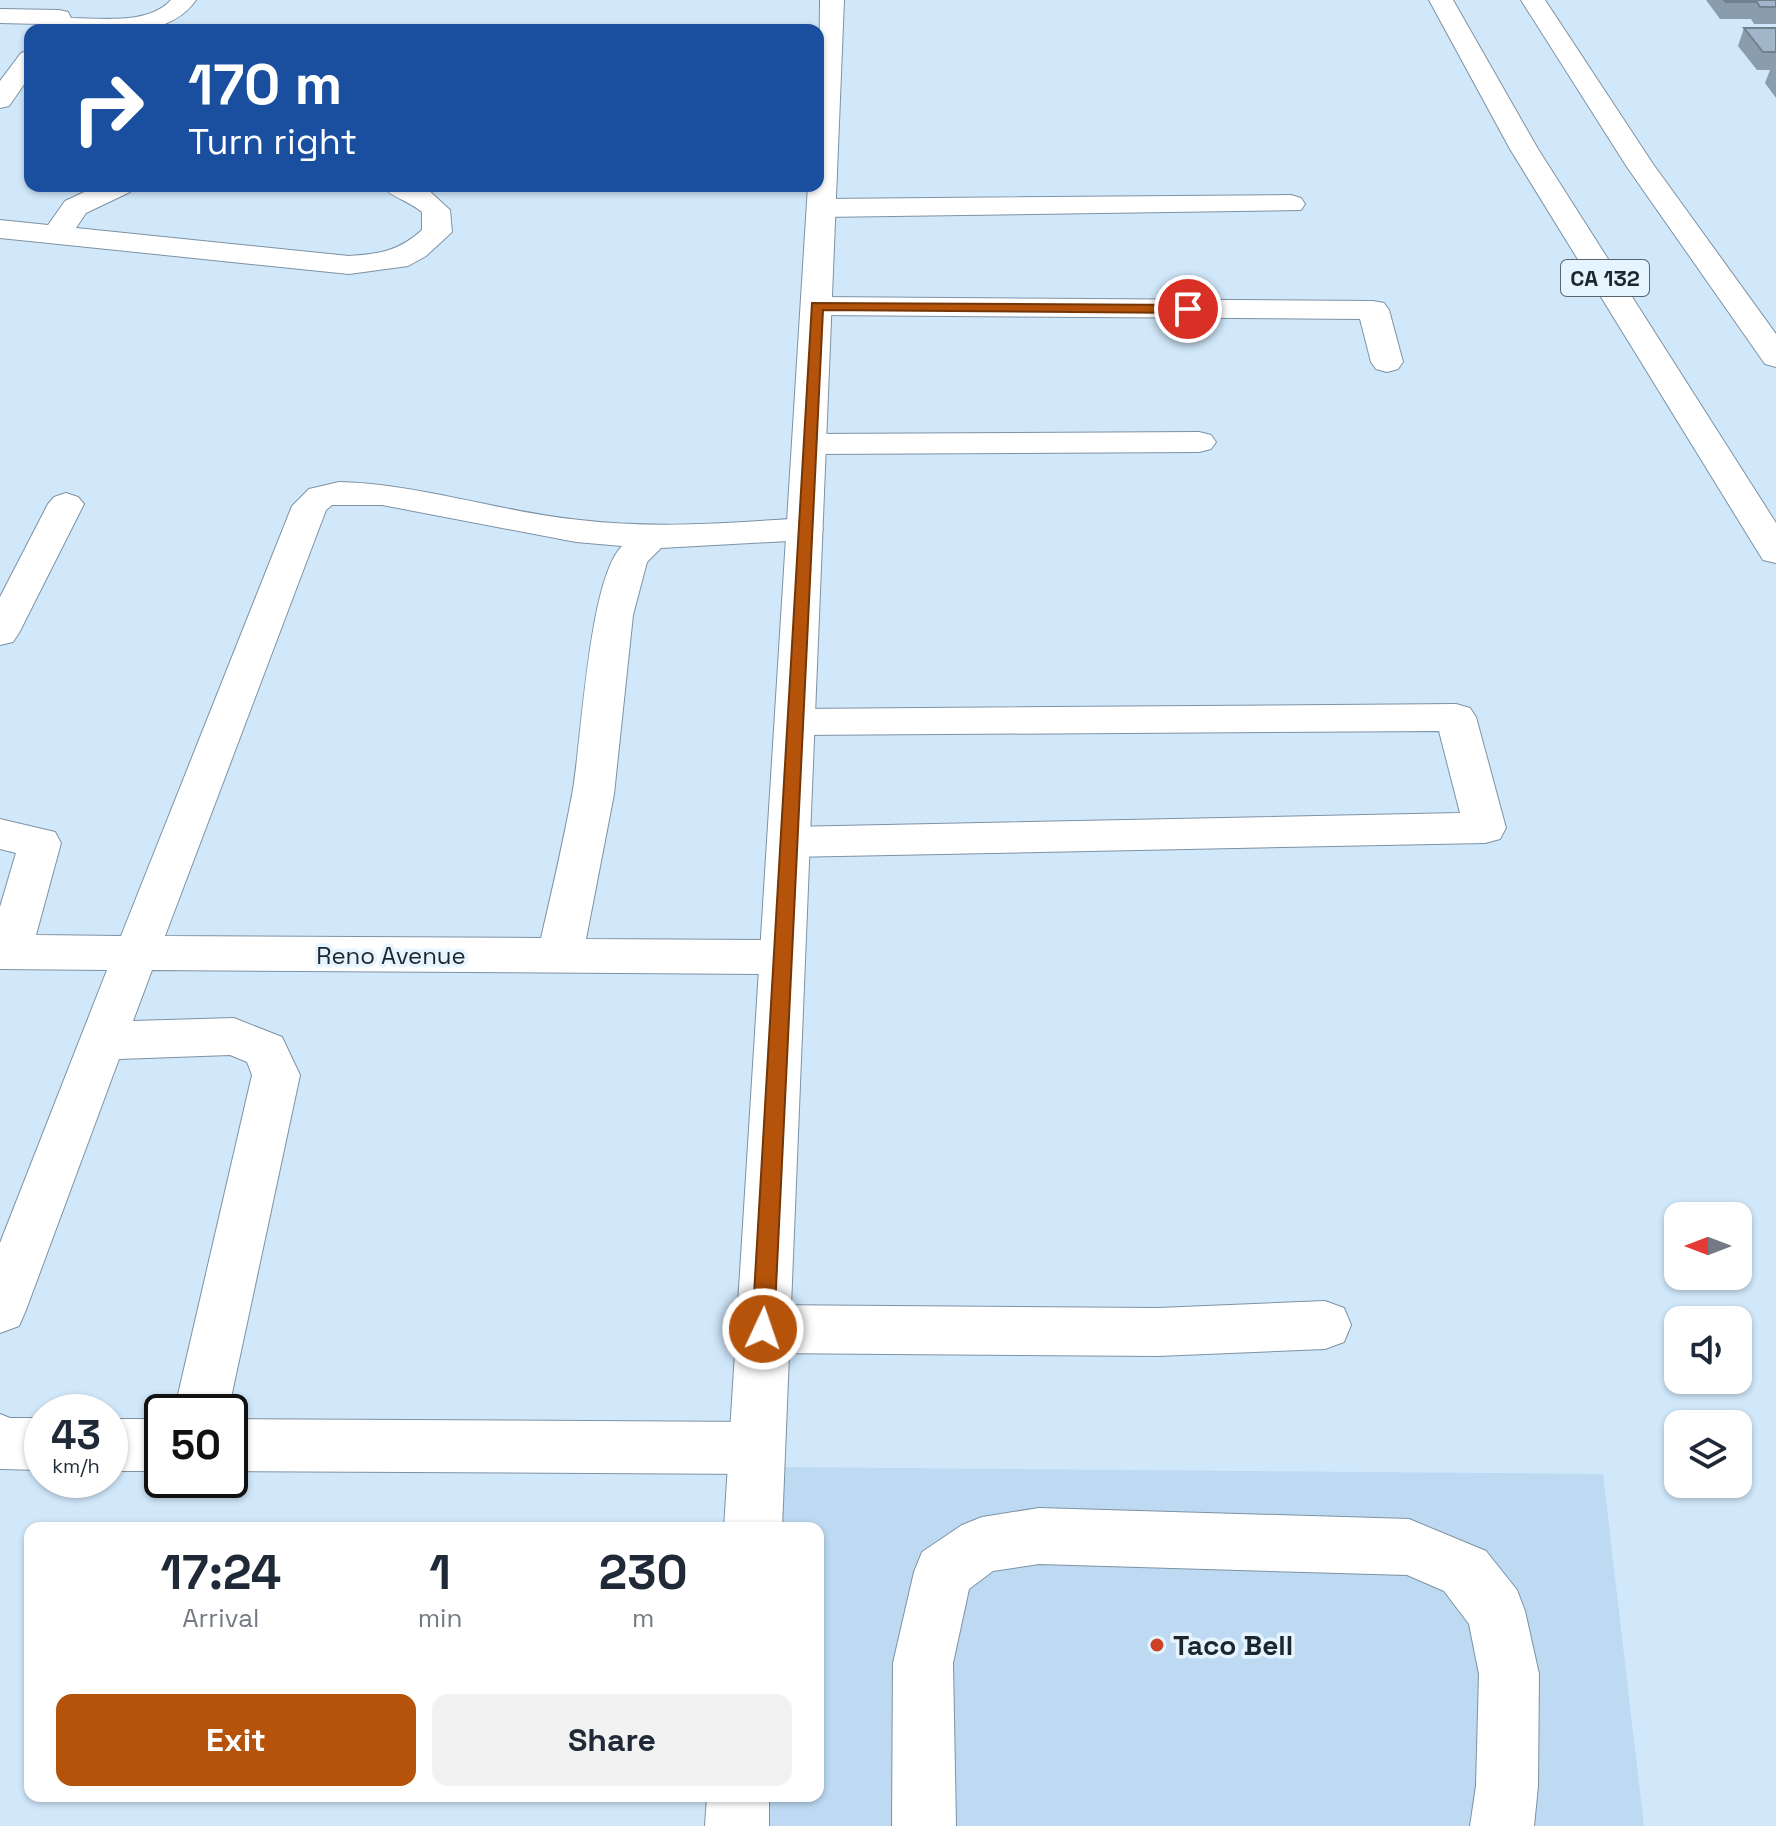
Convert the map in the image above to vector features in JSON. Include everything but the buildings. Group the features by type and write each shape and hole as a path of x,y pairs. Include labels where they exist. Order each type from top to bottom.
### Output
{"main road":[{"path":"0,16 144,23 166,18 178,10 184,0"},
{"path":"824,81 832,0"},
{"name":"CA 132","path":"1441,0 1524,149 1776,552"},
{"path":"1533,0 1641,167 1776,357"},
{"path":"0,100 24,66"},
{"path":"58,233 75,207 107,192"},
{"path":"0,229 349,265 382,263 415,254 437,232 436,210 413,192"},
{"path":"753,1522 822,192"},
{"path":"822,208 1291,204"},
{"path":"817,306 1373,310 1387,362"},
{"path":"809,444 1199,442"},
{"path":"0,1310 310,506 321,496 339,493 382,494 576,531 651,538 805,529"},
{"path":"0,633 66,504"},
{"path":"560,956 593,794 614,615 630,559 651,538"},
{"path":"789,842 1485,828 1456,717 795,722"},
{"path":"0,834 40,843 4,952"},
{"name":"Reno Avenue","path":"4,952 783,957"},
{"path":"104,1041 234,1036 265,1050 276,1075 205,1394"},
{"path":"763,1329 1158,1332 1325,1325"},
{"path":"0,1440 3,1444 24,1444"},
{"path":"248,1445 757,1448"},
{"path":"924,1826 923,1663 943,1572 982,1545 1039,1536 1409,1547 1465,1571 1496,1611 1509,1674 1507,1786 1502,1826"},
{"path":"737,1826 738,1802"}],"shaded area":[{"path":"781,1467 1603,1474 1644,1826 769,1826 770,1802 824,1802 824,1522 779,1522"}],"place":[{"name":"Taco Bell","path":"1157,1645"}],"route":[{"path":"763,1329 817,306 1188,309"}]}
